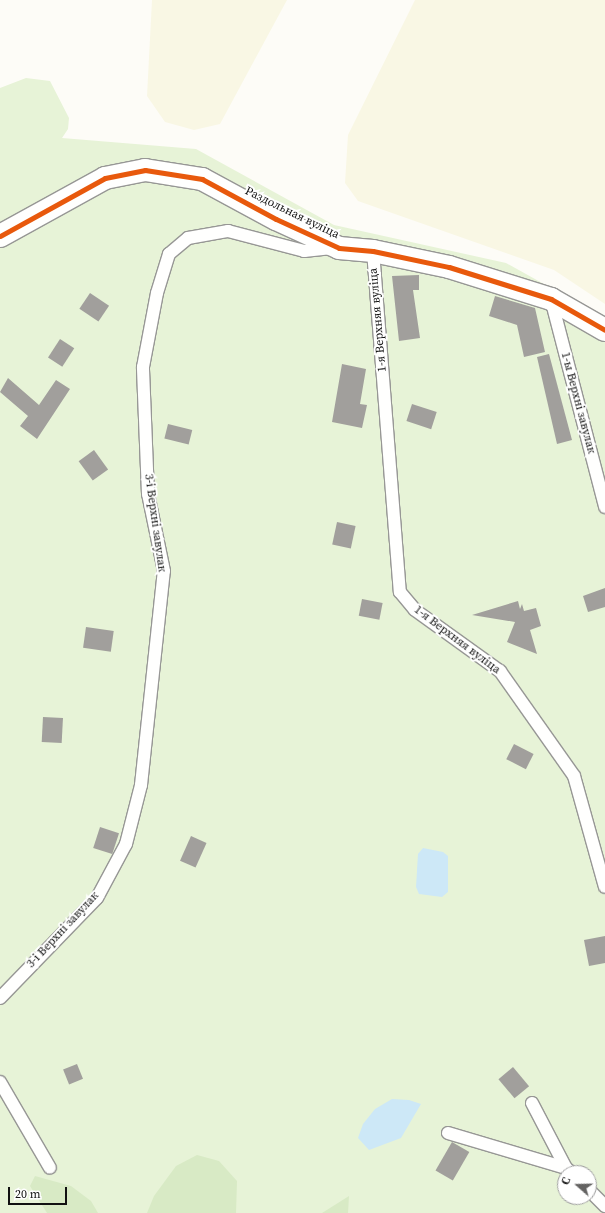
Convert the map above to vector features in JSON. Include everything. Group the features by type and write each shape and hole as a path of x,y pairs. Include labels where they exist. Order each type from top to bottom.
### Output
{"street":[{"name":"Раздольная вуліца","path":"0,236 104,178 146,170 202,179 276,219 339,248 373,251 449,267 551,299 605,330"}],"lane":[{"name":"3-і Верхні завулак","path":"0,998 97,898 126,844 140,785 164,571 148,494 143,367 157,293 169,254 188,238 228,231 304,251 339,248"},
{"name":"1-я Верхняя вуліца","path":"373,251 400,592 415,610 500,671 574,776 605,887"},
{"name":"1-ы Верхні завулак","path":"551,299 605,507"},
{"path":"0,1082 50,1168"},
{"path":"532,1103 566,1165"},
{"path":"448,1133 557,1166"},
{"path":"597,1198 605,1206"}],"shaded area":[{"path":"152,0 287,0 220,124 194,130 165,122 147,96"},
{"path":"415,0 605,0 605,304 554,270 358,201 345,183 348,135"}],"green space":[{"path":"26,78 50,81 69,118 68,129 62,138 196,149 334,225 506,263 605,318 605,1213 0,1213 0,88"},
{"path":"197,1155 219,1161 237,1181 236,1213 147,1213 154,1196 176,1166"},
{"path":"35,1176 71,1186 91,1201 98,1213 47,1213 30,1186"},
{"path":"349,1196 348,1213 322,1213"}],"water":[{"path":"423,848 443,852 448,856 448,892 442,897 419,894 416,887 418,854"},
{"path":"392,1099 409,1100 421,1104 401,1138 369,1150 358,1138 363,1124 375,1109"}],"building":[{"path":"419,275 419,290 413,290 420,338 399,341 392,276"},
{"path":"90,293 109,306 98,322 79,309"},
{"path":"495,296 535,308 545,352 524,357 517,325 489,316"},
{"path":"60,339 74,348 62,367 48,357"},
{"path":"549,354 572,440 557,444 537,357"},
{"path":"342,364 366,369 360,404 367,405 362,428 332,422"},
{"path":"8,378 39,405 56,380 70,389 37,439 20,426 28,416 0,392"},
{"path":"412,404 437,412 431,429 406,421"},
{"path":"168,424 192,430 189,445 164,439"},
{"path":"94,450 108,469 93,481 79,461"},
{"path":"337,522 356,526 351,548 332,544"},
{"path":"605,588 605,607 588,612 583,596"},
{"path":"362,599 383,603 379,620 359,616"},
{"path":"518,601 520,609 522,604 524,611 536,608 541,626 530,630 537,654 507,642 515,622 472,615"},
{"path":"86,627 114,631 111,652 83,648"},
{"path":"43,717 63,718 62,743 42,742"},
{"path":"514,744 534,754 526,769 506,759"},
{"path":"100,827 119,833 112,854 93,848"},
{"path":"191,836 207,843 196,868 180,861"},
{"path":"605,936 605,963 589,966 584,940"},
{"path":"77,1064 83,1079 69,1084 63,1070"},
{"path":"513,1067 529,1086 515,1098 498,1079"},
{"path":"452,1142 469,1152 453,1181 436,1171"}],"cycle path":[{"path":"0,236 105,178 145,170 202,179 276,219 339,248 373,251 449,267 551,299 605,330"}]}
